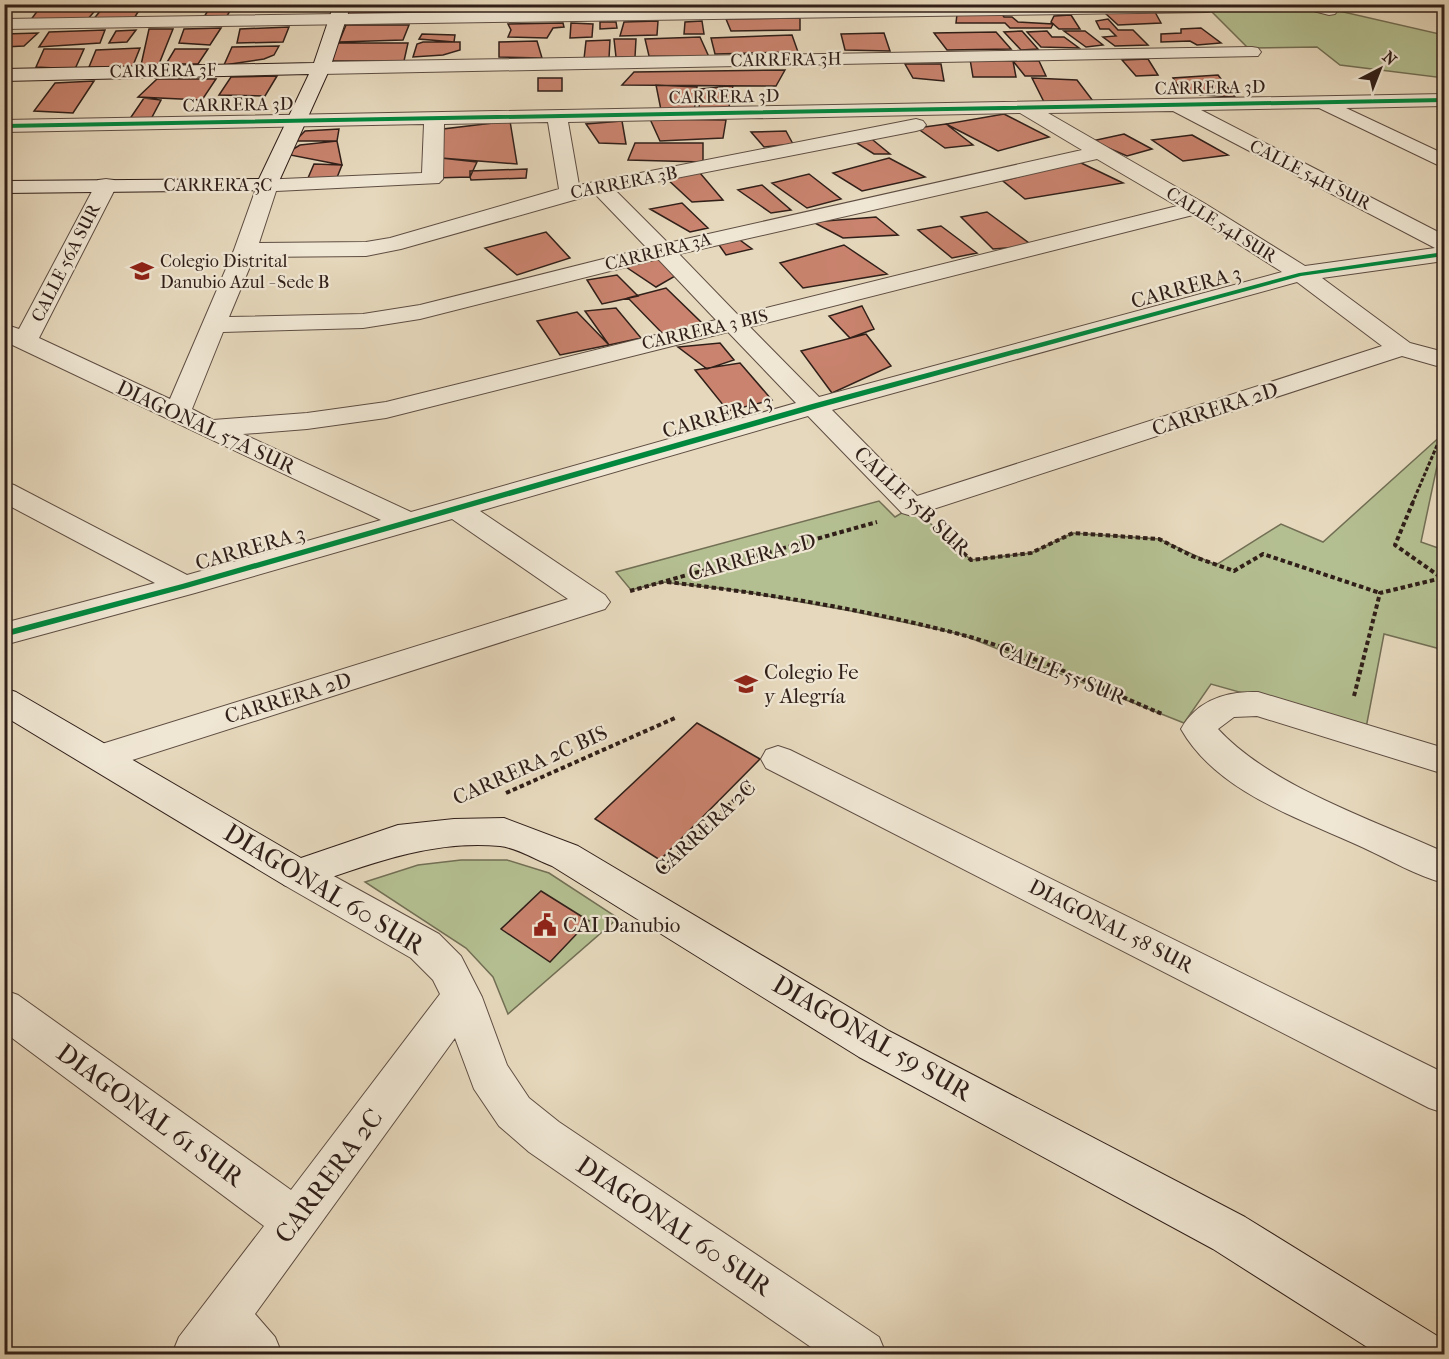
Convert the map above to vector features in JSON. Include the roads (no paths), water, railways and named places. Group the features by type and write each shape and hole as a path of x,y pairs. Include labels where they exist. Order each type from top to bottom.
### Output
{"street":[{"path":"1308,4 1329,10"},
{"path":"4,24 340,12 1207,7"},
{"path":"823,8 857,111"},
{"path":"177,413 246,250 267,185 321,68 340,12"},
{"name":"CARRERA 3H","path":"321,68 1252,52"},
{"name":"CARRERA 3F","path":"4,75 321,68"},
{"name":"CARRERA 3D","path":"4,126 1444,100"},
{"path":"1320,103 1444,162"},
{"name":"CALLE 54H SUR","path":"1175,105 1444,244"},
{"name":"CALLE 54I SUR","path":"1015,108 1099,152 1196,208 1301,274 1401,348 1444,360"},
{"name":"CARRERA 3B","path":"246,250 375,248 570,193 1015,108"},
{"path":"557,116 570,193"},
{"name":"CARRERA 3C","path":"4,187 267,185 432,178 434,118"},
{"name":"CARRERA 3A","path":"214,325 363,321 420,312 663,251 1099,152"},
{"name":"CALLE 56A SUR","path":"15,336 106,185"},
{"name":"CALLE 55B SUR","path":"600,187 912,507"},
{"name":"CARRERA 3 BIS","path":"209,428 307,421 386,410 703,329 735,324 1196,208"},
{"name":"CARRERA 3","path":"4,634 457,509 815,406 1301,274 1444,254"},
{"name":"DIAGONAL 57A SUR","path":"15,336 408,522"},
{"name":"CARRERA 2D","path":"912,507 1401,348"},
{"path":"4,490 184,585"},
{"name":"CARRERA 2D","path":"101,757 594,602 457,509"},
{"name":"DIAGONAL 60 SUR","path":"4,700 297,874 425,946 447,968 462,997 489,1075 514,1112 544,1137 862,1354"},
{"path":"1444,761 1258,704 1237,704 1215,711 1198,729 1212,746 1242,772 1275,791 1444,868"},
{"name":"DIAGONAL 58 SUR","path":"778,759 1444,1094"},
{"name":"DIAGONAL 59 SUR","path":"297,874 398,840 454,833 504,832 565,856 874,1044 1229,1233 1422,1354"},
{"name":"CARRERA 2C","path":"196,1354 462,997"},
{"name":"DIAGONAL 61 SUR","path":"4,1008 295,1221"},
{"path":"224,1316 258,1354"}],"place":[{"name":"Colegio Distrital Danubio Azul - Sede B","path":"142,271"},
{"name":"Colegio Fe y Alegría","path":"746,684"},
{"name":"CAI Danubio","path":"545,925"}]}
